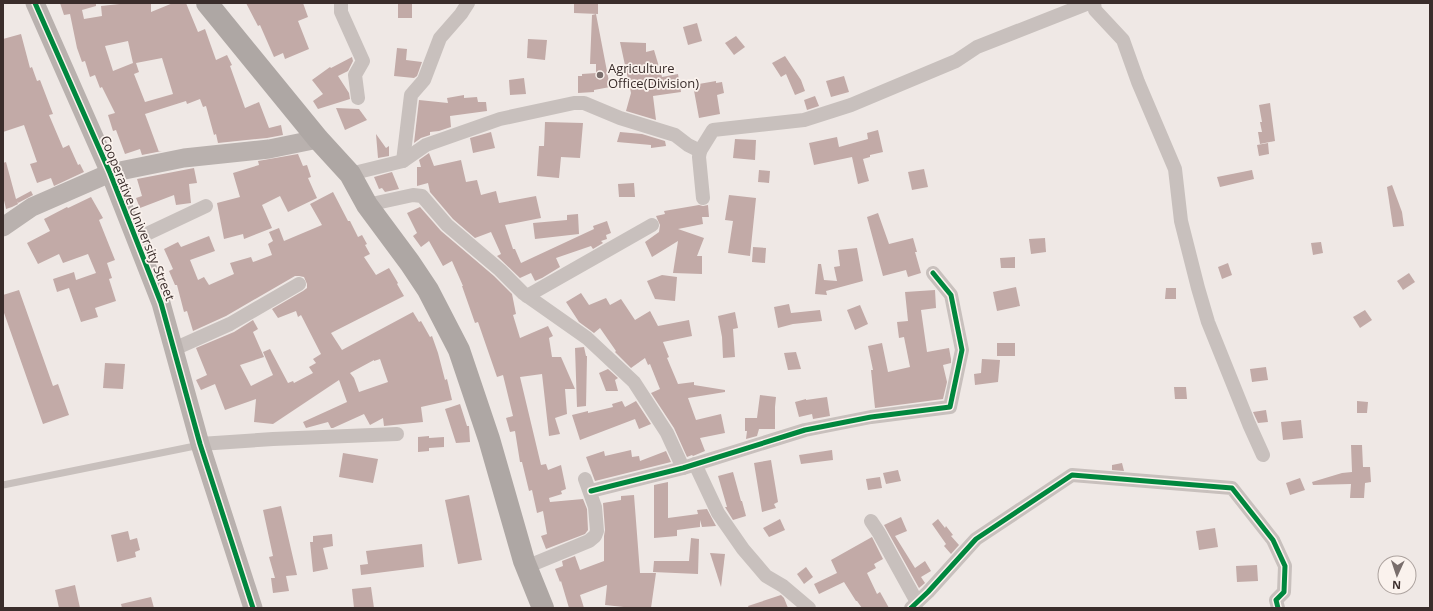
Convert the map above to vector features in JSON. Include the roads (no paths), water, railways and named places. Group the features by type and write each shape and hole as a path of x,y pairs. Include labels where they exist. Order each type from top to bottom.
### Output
{"highway":[{"path":"206,3 318,139 350,174 367,205 428,290 459,350 489,439 526,567 543,608"}],"street":[{"name":"Cooperative University Street","path":"35,3 110,173 161,304 200,444 253,608"},
{"path":"341,3 341,12 363,61 355,75 358,98"},
{"path":"403,161 411,95 424,80 440,38 461,14 468,3"},
{"path":"703,198 699,157 700,150 713,130 804,120 851,105 956,61 976,46 1088,3"},
{"path":"1094,3 1095,10 1123,40 1138,82 1175,169 1181,221 1208,322 1263,455"},
{"path":"350,174 403,161 426,145 500,119 574,103 584,103 620,118 675,135 688,145 700,150"},
{"path":"3,227 32,207 110,173 184,158 268,150 318,139"},
{"path":"367,205 414,195 422,196 448,225 527,296 587,338 634,382 718,513 743,549 766,576 783,586 809,608"},
{"path":"136,238 206,206"},
{"path":"527,296 652,225"},
{"path":"526,567 589,541 595,536 597,531 595,507 588,485 689,466 805,430 871,417 950,407 962,350 951,295 933,273"},
{"path":"174,349 230,324 299,284"},
{"path":"200,444 274,439 397,434"},
{"path":"871,520 880,533 914,605 928,592 976,539 1072,475 1232,488 1273,540 1285,566 1284,592 1276,600 1278,608"}],"lane":[{"path":"3,485 200,444"}],"place":[{"name":"Agriculture Office(Division)","path":"600,75"}]}
